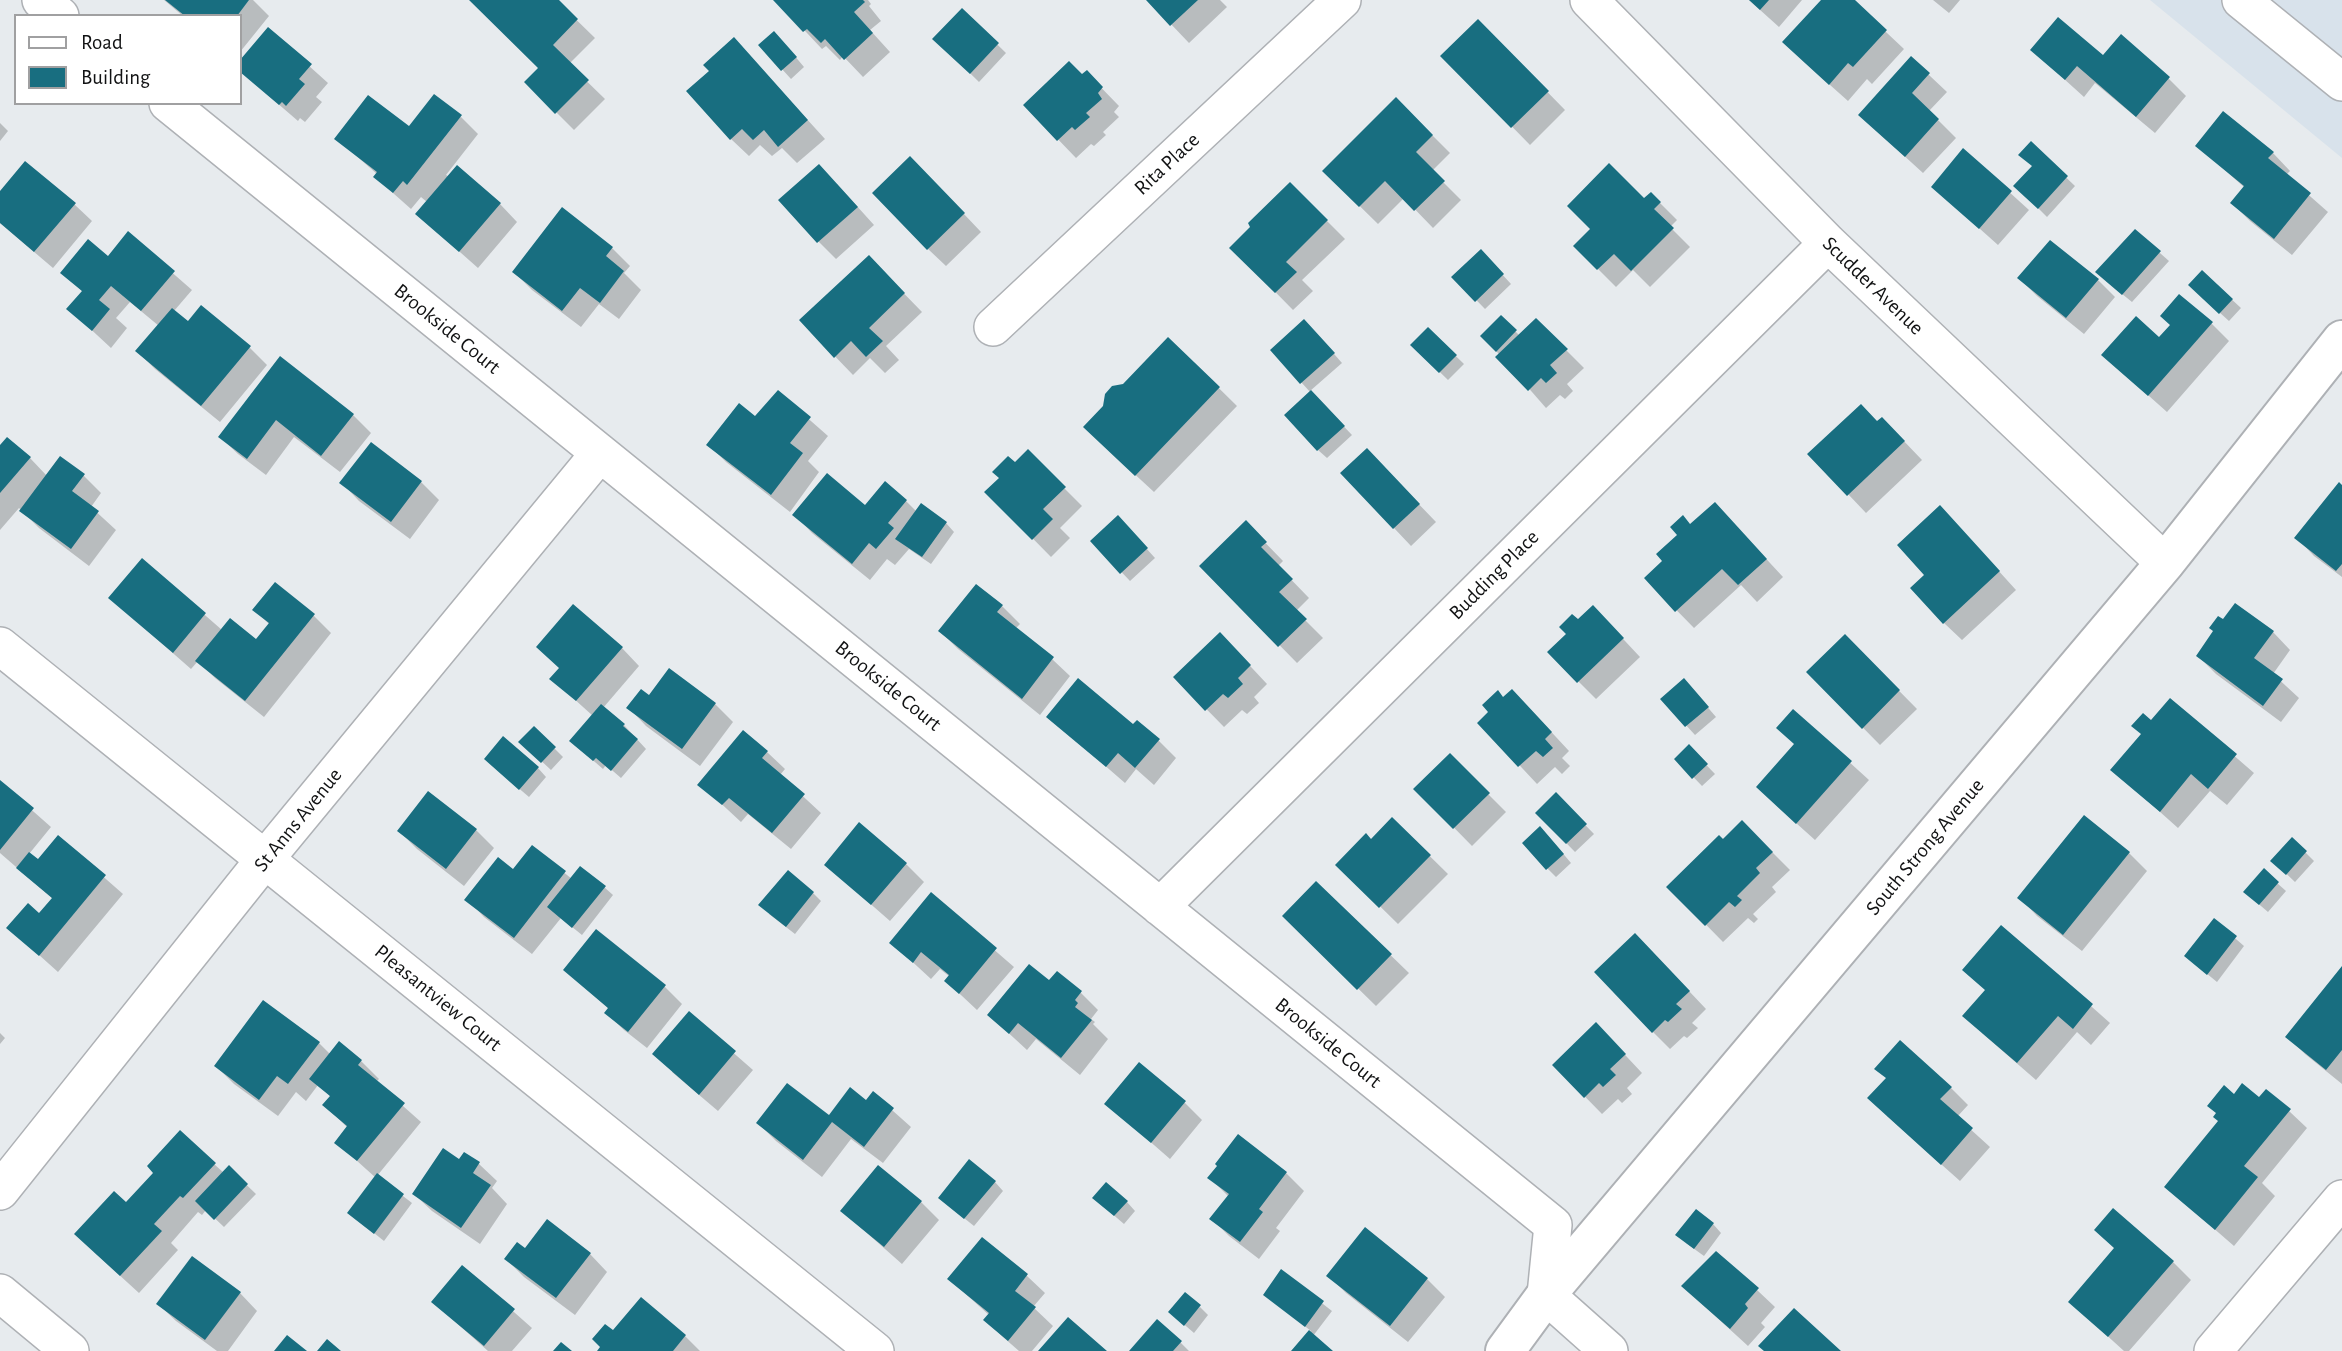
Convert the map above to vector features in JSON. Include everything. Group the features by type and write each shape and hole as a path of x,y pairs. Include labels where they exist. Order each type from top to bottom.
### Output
{"street":[{"path":"41,0 58,14"},
{"name":"Rita Place","path":"993,327 1342,0"},
{"name":"Scudder Avenue","path":"1589,0 1828,243 2165,563"},
{"path":"2241,0 2342,82"},
{"name":"Brookside Court","path":"170,105 1553,1225 1546,1295"},
{"name":"Budding Place","path":"1160,907 1828,243"},
{"name":"South Strong Avenue","path":"1505,1351 1546,1295 2165,563 2342,340"},
{"name":"St Anns Avenue","path":"0,1191 265,859 600,453"},
{"name":"Pleasantview Court","path":"0,646 875,1351"},
{"path":"2213,1351 2342,1199"},
{"path":"0,1293 71,1351"},
{"path":"1546,1295 1609,1351"}],"shaded area":[{"path":"2150,0 2342,0 2342,158"}],"building":[{"path":"165,0 249,0 238,14 182,14"},
{"path":"469,0 559,0 578,19 553,45 589,80 555,114 524,82 538,68"},
{"path":"773,0 863,0 865,2 854,12 873,33 844,60 825,39 821,43 807,29 803,32"},
{"path":"1146,0 1198,0 1170,26"},
{"path":"1749,0 1769,0 1760,10"},
{"path":"1821,0 1855,0 1887,30 1853,67 1848,63 1829,85 1782,42"},
{"path":"962,8 999,43 970,74 932,39"},
{"path":"2058,17 2103,55 2121,34 2170,77 2136,117 2077,66 2065,80 2030,50"},
{"path":"1478,19 1549,91 1511,128 1440,56"},
{"path":"268,27 312,64 299,79 305,84 286,106 282,102 279,105 242,74 242,58"},
{"path":"774,31 797,57 781,71 758,45"},
{"path":"734,37 808,120 778,147 764,130 753,140 742,129 730,140 686,91 709,71 703,65"},
{"path":"1911,56 1930,73 1912,93 1939,119 1905,157 1858,115"},
{"path":"1069,61 1082,74 1087,70 1103,87 1098,93 1102,99 1086,113 1090,117 1075,130 1072,127 1057,141 1023,105"},
{"path":"434,94 462,115 407,185 403,181 393,193 373,177 377,172 334,139 368,95 409,126"},
{"path":"1396,97 1433,135 1416,152 1445,181 1414,211 1385,181 1359,207 1322,171"},
{"path":"2223,111 2274,152 2268,158 2311,193 2274,239 2230,203 2244,186 2195,146"},
{"path":"2031,141 2068,176 2038,209 2013,186 2032,166 2018,155"},
{"path":"1963,148 2012,191 1979,229 1931,187"},
{"path":"910,156 965,213 927,250 872,193"},
{"path":"25,161 76,203 34,252 0,223 0,191"},
{"path":"1609,163 1644,198 1651,192 1661,202 1654,209 1674,228 1631,271 1614,254 1597,270 1573,246 1590,229 1567,206"},
{"path":"819,164 858,207 817,243 778,200"},
{"path":"457,165 501,203 459,252 415,214"},
{"path":"1290,182 1328,220 1286,262 1297,272 1275,293 1229,248 1250,227 1248,223"},
{"path":"562,207 613,247 606,256 624,271 600,303 580,288 562,311 512,272"},
{"path":"2135,229 2161,251 2122,295 2095,272"},
{"path":"128,231 175,271 141,311 111,286 99,300 110,309 92,331 66,309 82,291 60,273 88,239 108,256"},
{"path":"2050,240 2099,279 2066,318 2017,278"},
{"path":"1481,249 1504,274 1475,302 1451,277"},
{"path":"869,255 905,293 869,328 883,341 866,357 851,341 834,358 799,320"},
{"path":"2202,270 2233,299 2219,314 2188,285"},
{"path":"2179,294 2213,322 2148,396 2101,355 2136,316 2159,337 2170,325 2160,316"},
{"path":"201,305 251,346 201,406 135,351 172,308 188,321"},
{"path":"1501,315 1517,330 1496,352 1480,336"},
{"path":"1536,318 1568,349 1550,365 1557,373 1546,383 1541,378 1528,391 1495,357"},
{"path":"1304,319 1335,353 1300,384 1270,350"},
{"path":"1428,327 1457,355 1439,373 1410,345"},
{"path":"1168,337 1220,387 1135,476 1083,427 1103,406 1105,394 1112,386 1123,384"},
{"path":"280,356 354,414 321,456 276,420 247,459 218,437"},
{"path":"778,390 811,417 790,443 803,453 771,495 706,445 739,403 755,416"},
{"path":"1311,390 1345,426 1317,451 1284,415"},
{"path":"1861,404 1877,421 1882,417 1905,441 1847,496 1807,454"},
{"path":"7,437 31,457 0,493 0,445"},
{"path":"371,442 422,481 391,522 339,483"},
{"path":"1367,448 1420,504 1393,529 1340,473"},
{"path":"1028,449 1066,487 1043,509 1053,519 1032,540 984,492 999,478 992,472 1008,456 1015,462"},
{"path":"60,456 85,474 72,491 99,511 71,549 19,511"},
{"path":"827,473 865,505 885,481 907,500 888,523 894,528 876,549 869,543 852,564 792,515"},
{"path":"2339,482 2342,485 2342,564 2336,571 2294,538"},
{"path":"1715,502 1767,559 1738,585 1722,569 1675,612 1644,578 1662,561 1656,554 1677,535 1670,527 1683,515 1690,524"},
{"path":"921,503 947,522 922,557 895,539"},
{"path":"1940,505 2000,571 1943,624 1910,588 1924,575 1897,545"},
{"path":"1118,515 1148,548 1120,574 1090,541"},
{"path":"1246,520 1267,542 1261,547 1293,579 1279,592 1307,619 1278,647 1199,566"},
{"path":"142,558 206,613 173,653 108,598"},
{"path":"275,582 315,614 245,701 195,661 230,618 256,639 269,623 252,610"},
{"path":"976,584 1003,605 997,612 1054,657 1022,699 938,631"},
{"path":"2235,603 2274,631 2254,658 2283,679 2263,706 2196,656 2213,631 2209,628 2218,616 2223,619"},
{"path":"573,604 623,647 576,701 549,679 559,668 536,647"},
{"path":"1593,605 1624,638 1577,683 1547,652 1566,634 1559,627 1572,614 1578,619"},
{"path":"1220,632 1251,665 1238,678 1243,684 1228,698 1223,694 1205,711 1173,677"},
{"path":"1845,634 1900,690 1862,729 1806,672"},
{"path":"669,668 716,703 682,749 626,708 641,689 649,695"},
{"path":"1078,678 1133,724 1137,720 1160,739 1135,768 1118,753 1106,767 1046,717"},
{"path":"1684,678 1709,707 1685,727 1660,699"},
{"path":"1512,689 1552,732 1545,739 1553,748 1543,757 1536,751 1518,767 1477,723 1488,712 1482,705 1498,690 1503,697"},
{"path":"2170,698 2237,754 2208,789 2191,774 2160,812 2110,770 2141,734 2131,726 2143,713 2151,720"},
{"path":"601,704 638,739 611,771 596,758 593,761 569,741"},
{"path":"1793,709 1852,761 1796,824 1756,787 1794,744 1776,728"},
{"path":"534,726 556,747 541,763 518,742"},
{"path":"743,730 768,751 762,758 805,794 772,833 729,798 722,805 697,785"},
{"path":"503,736 539,767 519,790 484,759"},
{"path":"1689,744 1708,764 1692,779 1674,759"},
{"path":"1450,753 1490,793 1453,829 1413,789"},
{"path":"0,780 34,808 0,850"},
{"path":"428,791 477,829 446,869 397,831"},
{"path":"1556,792 1587,824 1566,844 1535,813"},
{"path":"2084,815 2130,852 2063,935 2017,898"},
{"path":"1392,817 1431,855 1379,908 1335,865 1366,833 1371,839"},
{"path":"1742,820 1773,852 1756,868 1760,873 1737,896 1742,900 1735,907 1729,902 1705,926 1666,887 1719,835 1723,839"},
{"path":"859,822 907,863 871,905 824,865"},
{"path":"1540,826 1564,854 1546,870 1522,843"},
{"path":"58,835 106,875 39,956 6,928 28,903 39,913 52,898 16,868 29,852 38,859"},
{"path":"2292,837 2307,851 2286,875 2270,861"},
{"path":"532,845 566,871 514,938 464,900 498,857 513,869"},
{"path":"580,866 606,886 572,928 547,907"},
{"path":"2264,868 2279,882 2259,905 2243,892"},
{"path":"788,870 814,892 786,927 758,905"},
{"path":"1316,881 1392,954 1357,990 1282,916"},
{"path":"931,892 997,948 959,994 944,981 949,975 921,952 913,963 889,943"},
{"path":"2214,918 2237,936 2207,975 2184,956"},
{"path":"2001,925 2093,1004 2073,1029 2058,1016 2017,1063 1962,1016 1985,990 1962,970"},
{"path":"596,929 666,985 628,1032 604,1013 608,1008 563,970"},
{"path":"1635,933 1690,991 1676,1004 1682,1009 1652,1033 1594,972"},
{"path":"1029,964 1049,980 1057,971 1082,991 1075,1000 1078,1003 1075,1007 1092,1020 1061,1058 1018,1023 1009,1034 987,1015"},
{"path":"2342,966 2342,1050 2326,1070 2285,1037"},
{"path":"263,1000 320,1042 288,1084 277,1076 259,1100 214,1066"},
{"path":"689,1011 736,1051 699,1095 652,1054"},
{"path":"1596,1022 1626,1054 1610,1069 1616,1075 1603,1087 1599,1083 1584,1098 1552,1065"},
{"path":"1900,1040 1952,1087 1940,1099 1973,1128 1941,1165 1867,1098 1886,1078 1874,1069"},
{"path":"339,1041 362,1060 358,1065 405,1103 357,1161 334,1143 347,1126 322,1105 330,1096 309,1079"},
{"path":"1139,1062 1186,1101 1151,1143 1104,1104"},
{"path":"787,1083 829,1115 850,1087 866,1100 873,1091 894,1108 864,1147 832,1122 803,1160 756,1123"},
{"path":"2242,1083 2259,1097 2266,1089 2291,1109 2244,1166 2258,1177 2215,1230 2164,1187 2218,1121 2213,1117 2216,1113 2207,1106 2224,1085 2234,1094"},
{"path":"180,1130 216,1163 154,1224 162,1231 120,1276 74,1234 114,1191 126,1202 153,1173 147,1166"},
{"path":"1238,1134 1287,1172 1259,1209 1263,1212 1240,1242 1209,1219 1229,1194 1207,1178"},
{"path":"443,1148 459,1159 464,1152 480,1162 473,1173 491,1185 461,1228 412,1194"},
{"path":"969,1159 996,1181 964,1219 938,1198"},
{"path":"229,1165 248,1184 214,1220 195,1201"},
{"path":"878,1165 922,1201 884,1247 840,1211"},
{"path":"377,1173 404,1194 374,1234 347,1213"},
{"path":"1106,1182 1128,1201 1114,1216 1092,1198"},
{"path":"2113,1208 2174,1261 2108,1337 2068,1302 2114,1248 2094,1230"},
{"path":"1696,1209 1714,1223 1694,1249 1675,1235"},
{"path":"547,1219 591,1253 556,1298 504,1259 517,1242 525,1248"},
{"path":"1365,1227 1428,1278 1390,1326 1326,1276"},
{"path":"982,1237 1028,1274 1015,1291 1036,1307 1008,1341 983,1320 989,1313 947,1279"},
{"path":"1716,1251 1759,1288 1745,1304 1748,1308 1730,1329 1681,1286"},
{"path":"192,1256 241,1292 205,1340 156,1304"},
{"path":"462,1265 515,1309 484,1346 431,1302"},
{"path":"1281,1269 1324,1301 1305,1327 1263,1295"},
{"path":"1185,1292 1201,1305 1184,1326 1168,1312"},
{"path":"641,1297 686,1335 673,1351 597,1351 600,1347 592,1339 605,1324 613,1330"},
{"path":"1794,1308 1841,1351 1764,1351 1758,1346"},
{"path":"1068,1317 1107,1351 1038,1351"},
{"path":"1157,1319 1182,1341 1173,1351 1129,1351"},
{"path":"1309,1330 1333,1351 1291,1351"},
{"path":"287,1335 307,1351 274,1351"},
{"path":"327,1339 341,1351 317,1351"},
{"path":"561,1342 572,1351 553,1351"}]}
